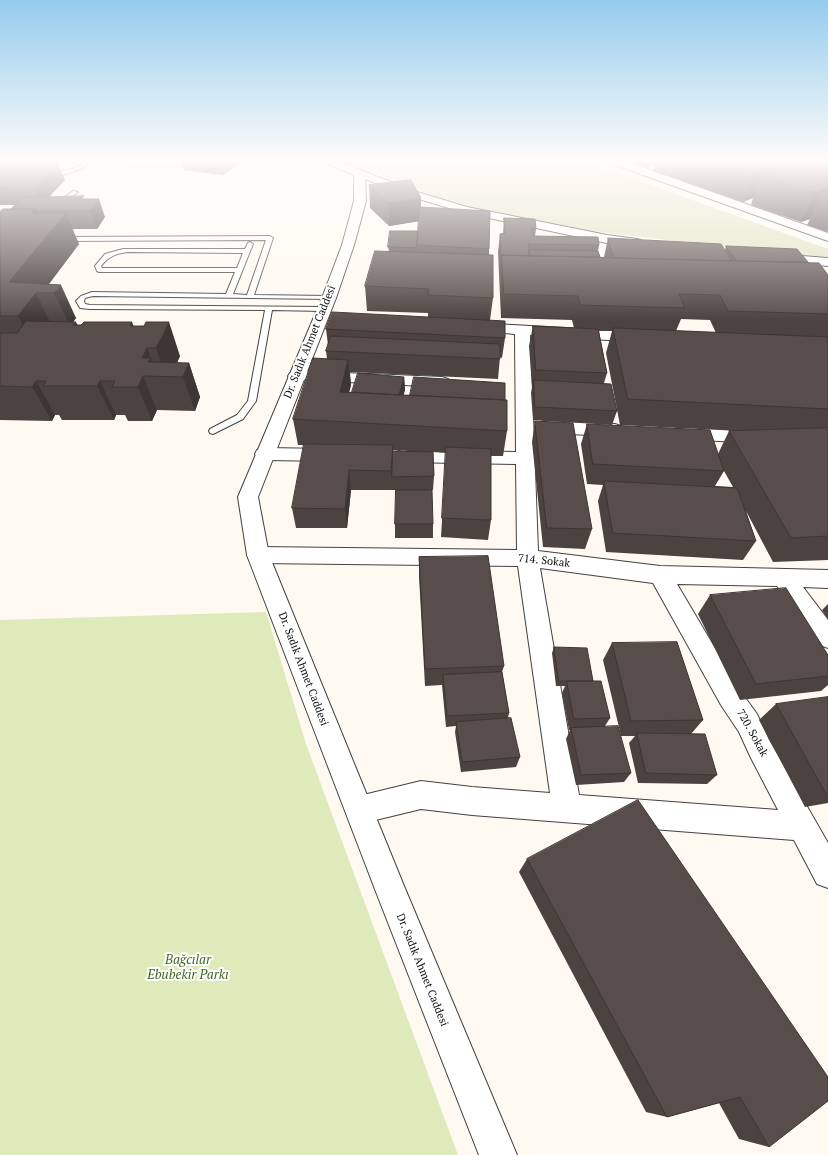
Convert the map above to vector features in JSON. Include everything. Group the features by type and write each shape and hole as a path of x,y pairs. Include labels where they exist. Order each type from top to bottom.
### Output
{"street":[{"name":"Dr. Sadık Ahmet Caddesi","path":"362,213 348,245 327,312 296,376 248,497 258,555 498,1155"},
{"path":"479,213 607,240 646,244"},
{"path":"760,213 828,237"},
{"path":"762,257 828,262"},
{"path":"461,326 650,338"},
{"path":"522,330 516,386 525,426 528,558 565,796"},
{"path":"296,376 461,383"},
{"path":"525,426 628,431"},
{"path":"668,433 772,438"},
{"path":"264,454 352,455"},
{"path":"383,456 526,458"},
{"name":"714. Sokak","path":"258,555 528,558 660,575 828,579"},
{"name":"720. Sokak","path":"660,575 730,697 748,723 760,749 828,873"},
{"path":"783,578 828,638"},
{"path":"359,810 421,795 472,801 802,826"}],"lane":[{"path":"57,239 270,238 250,296"},
{"path":"229,296 252,239"},
{"path":"239,270 99,270 98,266 105,256 114,252 129,250 247,251"},
{"path":"92,294 250,296 327,312 269,308 90,307 83,306 80,301 83,297 92,294"},
{"path":"213,431 240,416 252,401 269,308"}],"green space":[{"path":"478,213 728,213 828,249 828,257 766,252 559,227"},
{"name":"Bağcılar Ebubekir Parkı","path":"266,612 306,744 458,1155 0,1155 0,620"}],"building":[{"path":"0,213 66,213 9,282 61,285 54,293 36,293 18,316 0,316"},
{"path":"420,213 490,213 489,249 417,245"},
{"path":"504,218 535,219 536,229 531,228 533,236 598,237 599,245 528,244 530,256 502,255 501,260 500,234 505,233"},
{"path":"390,231 418,231 417,248 388,247"},
{"path":"608,238 721,244 732,261 614,258"},
{"path":"726,246 797,249 808,262 737,261"},
{"path":"529,250 598,251 600,257 530,256"},
{"path":"375,251 493,255 493,298 428,295 429,289 365,286"},
{"path":"502,255 819,263 828,275 828,314 728,311 720,295 679,294 685,308 580,305 578,296 504,294"},
{"path":"332,312 505,321 505,338 326,329"},
{"path":"26,321 76,322 73,325 81,325 84,322 132,322 130,326 144,326 146,322 169,322 156,348 147,348 142,358 151,358 148,362 189,363 183,377 143,376 138,387 112,387 115,381 100,381 97,386 43,386 46,381 36,381 32,387 0,386 0,333 17,333"},
{"path":"533,326 598,329 607,373 536,370"},
{"path":"613,328 828,337 828,409 628,399"},
{"path":"331,336 500,344 500,359 326,351"},
{"path":"313,358 348,360 340,392 507,400 507,431 293,419"},
{"path":"358,373 404,377 399,395 352,392"},
{"path":"414,377 505,383 505,400 410,395"},
{"path":"534,380 611,384 617,411 535,407"},
{"path":"535,421 573,423 592,529 547,528"},
{"path":"587,424 710,430 724,471 593,464"},
{"path":"827,428 828,536 791,538 729,431"},
{"path":"304,444 393,445 391,471 349,470 345,509 292,508"},
{"path":"446,447 491,449 491,520 442,518"},
{"path":"393,451 433,452 434,476 392,477"},
{"path":"604,481 737,488 756,541 613,533"},
{"path":"396,490 432,490 433,524 395,524"},
{"path":"488,556 504,666 425,669 419,557"},
{"path":"786,588 828,655 828,676 756,684 710,595"},
{"path":"677,642 703,720 631,721 612,643"},
{"path":"554,647 587,648 593,681 559,681"},
{"path":"502,672 509,713 447,716 443,675"},
{"path":"567,681 601,681 610,718 574,719"},
{"path":"828,697 828,793 826,794 776,704"},
{"path":"511,718 520,757 462,762 456,722"},
{"path":"618,726 631,773 581,775 571,728"},
{"path":"637,733 705,734 717,775 646,773"},
{"path":"638,800 828,1077 828,1101 769,1147 740,1097 667,1117 527,859"}]}
